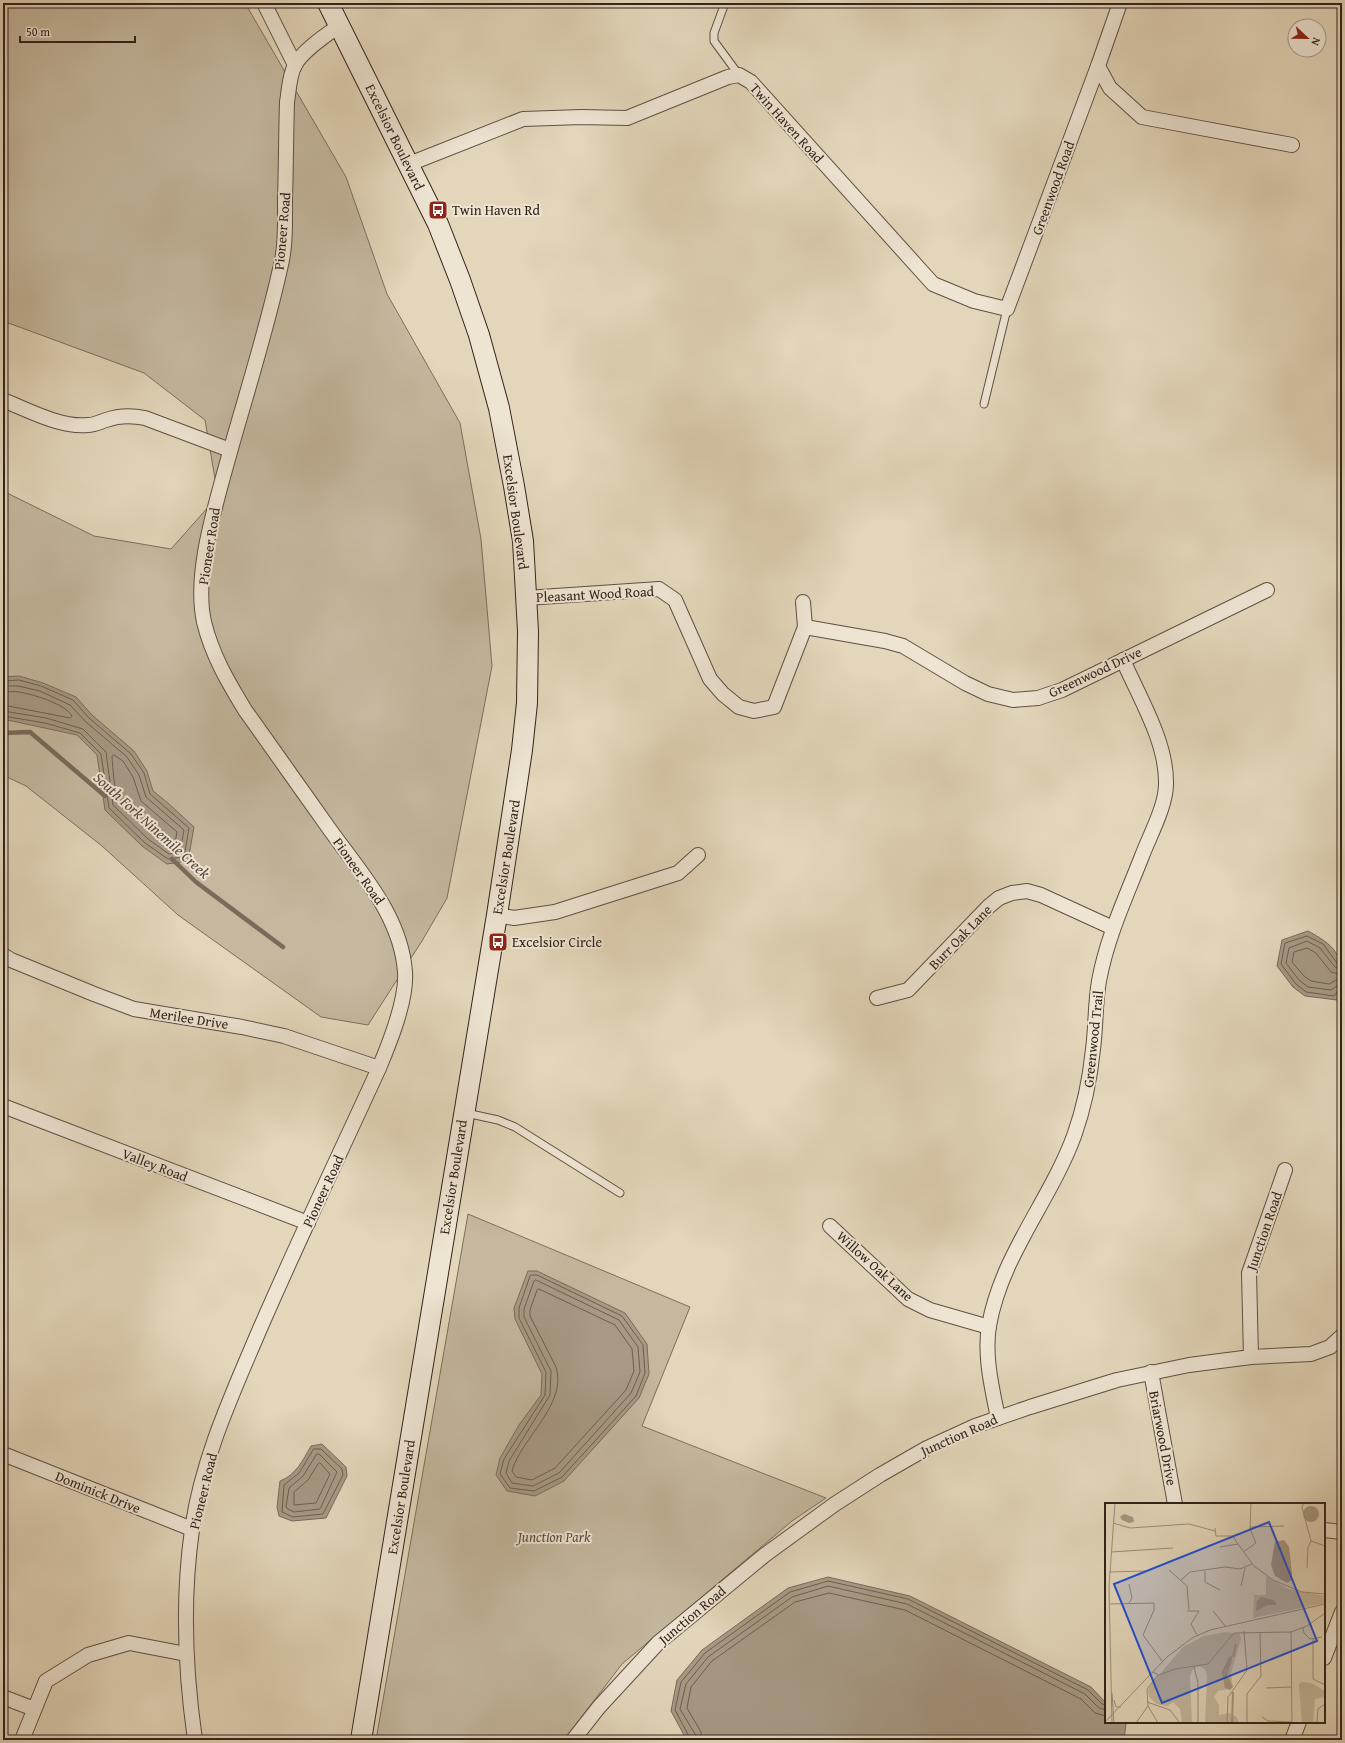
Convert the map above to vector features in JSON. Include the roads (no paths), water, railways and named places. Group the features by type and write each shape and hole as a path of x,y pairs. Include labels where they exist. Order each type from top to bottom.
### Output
{"main road":[{"name":"Excelsior Boulevard","path":"328,3 438,224 460,280 479,335 499,408 514,486 523,541 528,631 527,703 522,750 497,915 361,1740"}],"street":[{"path":"264,3 295,65"},
{"name":"Greenwood Road","path":"1007,309 1120,3"},
{"name":"Pioneer Road","path":"195,1740 186,1654 188,1567 192,1529 201,1485 220,1428 274,1296 379,1068 392,1036 401,1005 405,974 401,943 383,904 250,716 225,677 211,646 204,620 203,575 207,542 230,450 274,294 282,258 285,231 286,102 295,65 312,46 339,26"},
{"path":"1098,66 1110,88 1142,117 1292,145"},
{"name":"Twin Haven Road","path":"409,164 523,119 581,117 627,118 728,77 739,75 751,82 933,284 974,301 1007,309"},
{"path":"3,400 63,423 76,426 90,425 116,416 131,415 145,418 230,450"},
{"name":"Pleasant Wood Road","path":"526,598 659,589 675,600 710,679 723,694 739,707 754,711 774,707 805,627 803,602"},
{"name":"Greenwood Drive","path":"805,627 885,641 903,646 965,683 988,694 1013,700 1038,698 1062,690 1267,590"},
{"name":"Greenwood Trail","path":"998,1418 990,1382 989,1327 1000,1283 1014,1252 1055,1178 1074,1136 1087,1094 1094,1049 1099,982 1105,952 1113,928 1162,807 1167,786 1165,763 1157,736 1123,660"},
{"path":"497,915 514,918 555,912 678,873 698,855"},
{"name":"Burr Oak Lane","path":"877,998 908,990 988,907 999,898 1012,893 1026,891 1041,895 1113,928"},
{"name":"Merilee Drive","path":"3,955 11,960 80,989 134,1009 242,1026 284,1036 379,1068"},
{"name":"Valley Road","path":"3,1106 308,1223"},
{"name":"Junction Road","path":"573,1740 599,1707 658,1643 766,1554 835,1504 880,1475 927,1448 975,1426 1117,1380 1189,1365 1251,1357 1249,1272 1285,1170"},
{"name":"Willow Oak Lane","path":"830,1226 908,1299 930,1310 989,1327"},
{"path":"1251,1357 1311,1354 1330,1347 1342,1336"},
{"name":"Briarwood Drive","path":"1151,1372 1175,1503"},
{"name":"Dominick Drive","path":"3,1454 192,1529"},
{"path":"1325,1530 1342,1532"},
{"path":"1325,1655 1342,1612"},
{"path":"22,1740 46,1681 88,1655 129,1644 186,1654"},
{"path":"3,1697 34,1709"},
{"path":"1292,1740 1299,1723"}],"lane":[{"path":"725,3 714,33 714,41 739,75"},
{"path":"984,404 1007,309"},
{"path":"464,1112 498,1120 515,1127 620,1193"}],"water":[{"path":"19,676 43,683 76,697 92,715 134,751 147,771 153,791 194,827 188,861 167,864 142,846 105,810 97,755 77,735 3,719 3,677"},
{"path":"1308,931 1328,943 1340,960 1342,982 1341,991 1337,1000 1305,996 1293,987 1277,966 1282,940"},
{"path":"528,1271 537,1271 625,1313 647,1344 649,1374 639,1398 564,1481 535,1496 507,1491 496,1475 500,1458 519,1425 541,1395 542,1374 515,1319 514,1308"},
{"path":"322,1444 346,1467 347,1476 326,1518 292,1521 279,1516 277,1507 280,1481 295,1471 311,1446"},
{"path":"828,1577 910,1596 1091,1687 1105,1702 1105,1723 1126,1724 1124,1740 691,1740 685,1737 671,1711 677,1680 702,1650 788,1588"}],"waterway":[{"name":"South Fork Ninemile Creek","path":"3,733 30,732 105,796"},
{"name":"South Fork Ninemile Creek","path":"172,859 196,882 283,947"}],"place":[{"name":"Twin Haven Rd","path":"438,210"},
{"name":"Excelsior Circle","path":"498,942"}],"park label":[{"name":"Junction Park","path":"554,1537"}]}
